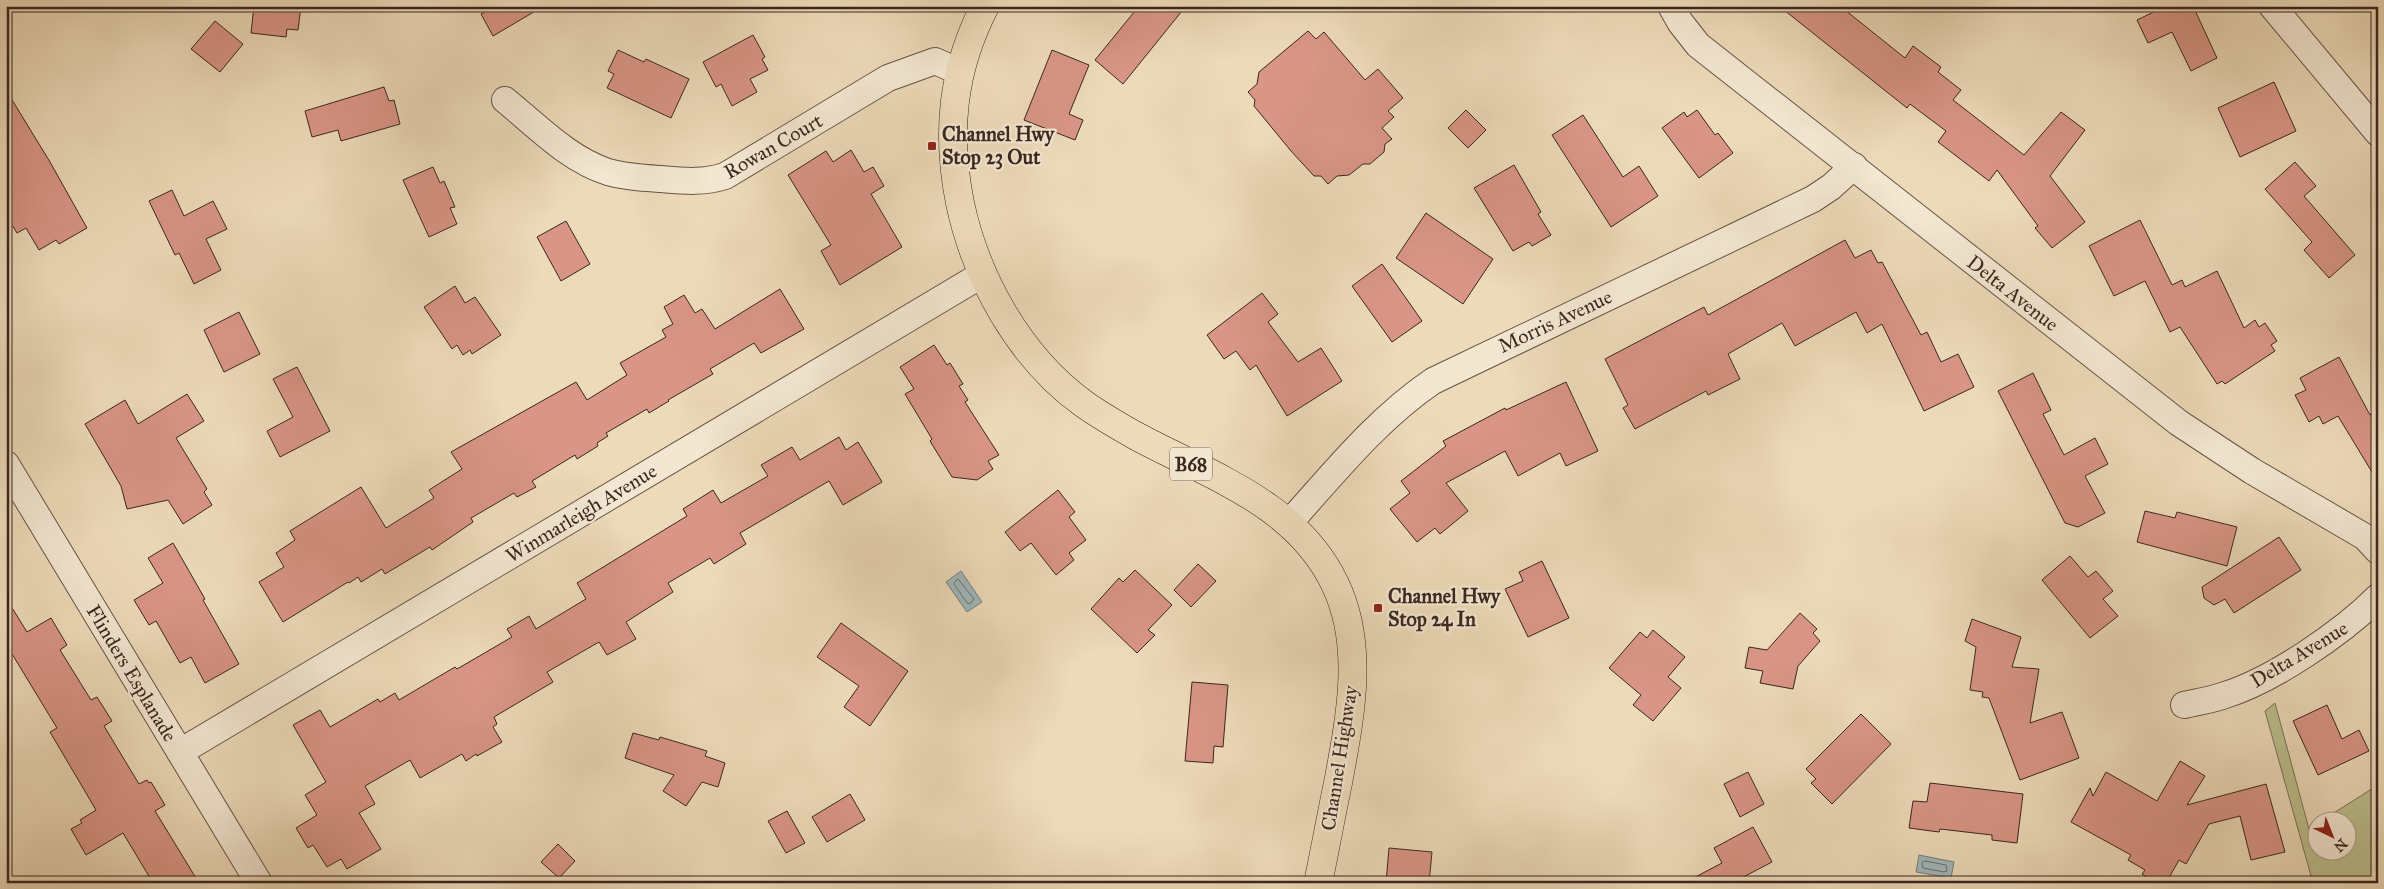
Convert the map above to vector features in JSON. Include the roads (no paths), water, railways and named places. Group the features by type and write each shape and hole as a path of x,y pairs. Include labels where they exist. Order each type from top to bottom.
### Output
{"main road":[{"name":"Channel Highway","path":"985,6 970,36 960,72 953,113 955,172 964,222 983,274 997,301 1025,345 1059,383 1083,404 1137,436 1246,491 1289,523 1311,545 1324,563 1344,606 1350,630 1352,685 1349,725 1318,883"}],"street":[{"name":"Delta Avenue","path":"1671,6 1680,22 1698,45 2179,423 2252,471 2365,537 2378,551"},
{"path":"2272,6 2378,132"},
{"name":"Rowan Court","path":"505,100 561,146 586,162 608,172 696,182 711,181 725,176 888,78 935,61 960,72"},
{"name":"Morris Avenue","path":"1289,523 1367,436 1404,400 1432,381 1813,199 1831,187 1854,166"},
{"name":"Winmarleigh Avenue","path":"180,752 983,274"},
{"name":"Flinders Esplanade","path":"6,464 259,883"},
{"name":"Delta Avenue","path":"2184,705 2226,695 2273,674 2356,619 2378,597"}],"water":[{"path":"961,571 982,602 967,612 946,582"},
{"path":"1919,855 1954,862 1951,878 1916,872"}],"place":[{"name":"Channel Hwy Stop 23 Out","path":"932,146"},
{"name":"Channel Hwy Stop 24 In","path":"1378,608"}]}
